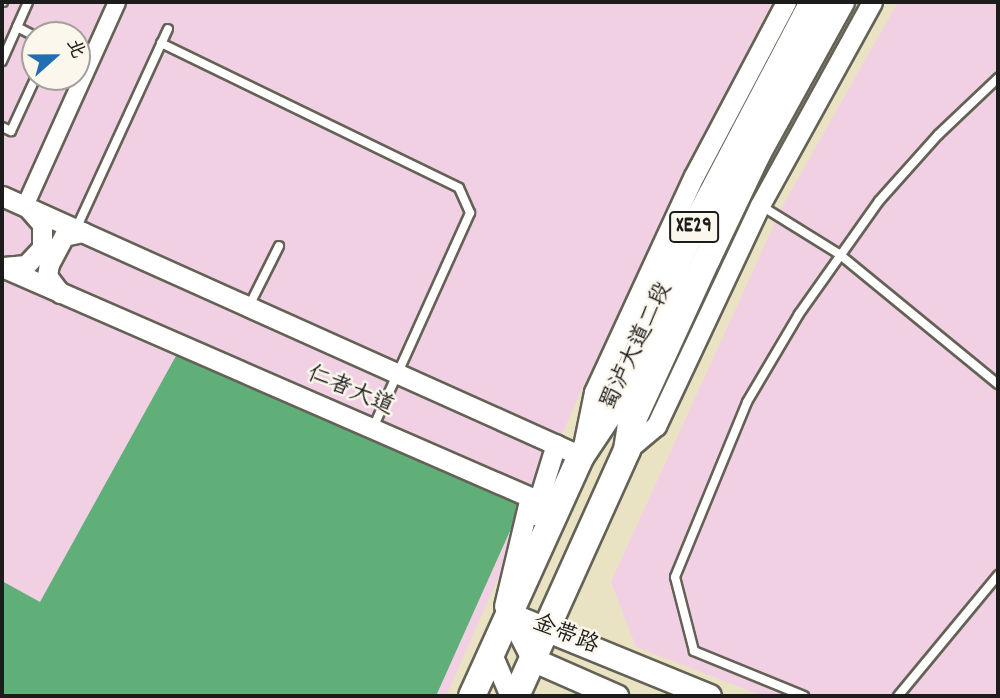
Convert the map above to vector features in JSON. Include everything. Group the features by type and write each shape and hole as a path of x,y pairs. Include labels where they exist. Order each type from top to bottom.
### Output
{"highway":[{"name":"蜀泸大道二段","path":"472,695 511,615 579,461 615,405 684,247 813,2"},
{"name":"蜀泸大道二段","path":"516,696 627,450 631,424 707,259 758,155 841,2"},
{"path":"579,461 613,482"}],"main road":[{"name":"金带路","path":"511,615 709,696"},
{"name":"金带路","path":"511,615 534,660 616,696"}],"street":[{"path":"25,206 117,2"},
{"path":"579,461 594,392 694,176 786,2"},
{"path":"627,450 656,426 760,205 872,2"},
{"name":"仁者大道","path":"2,196 556,444 579,461"},
{"path":"2,205 25,206 42,224 42,248 26,265 2,267"},
{"path":"60,293 47,276 49,264 64,236 80,231"},
{"name":"仁者大道","path":"2,267 530,497 492,654"},
{"path":"510,696 492,654 556,444"}],"lane":[{"path":"2,61 28,2"},
{"path":"17,27 21,29"},
{"path":"80,231 167,29"},
{"path":"161,43 459,188 470,213 373,428"},
{"path":"804,696 694,651 675,577 747,402 839,254 930,144 998,78"},
{"path":"2,127 11,131 30,91"},
{"path":"760,205 839,254 998,384"},
{"path":"249,306 279,246"},
{"path":"898,696 998,575"}],"shaded area":[{"path":"2,2 772,2 673,196 578,398 446,696 2,696"},
{"path":"898,2 998,2 998,696 763,696 636,647 611,582 783,205"}],"green space":[{"path":"187,336 511,485 519,511 436,696 2,696 2,581 40,602"}]}
